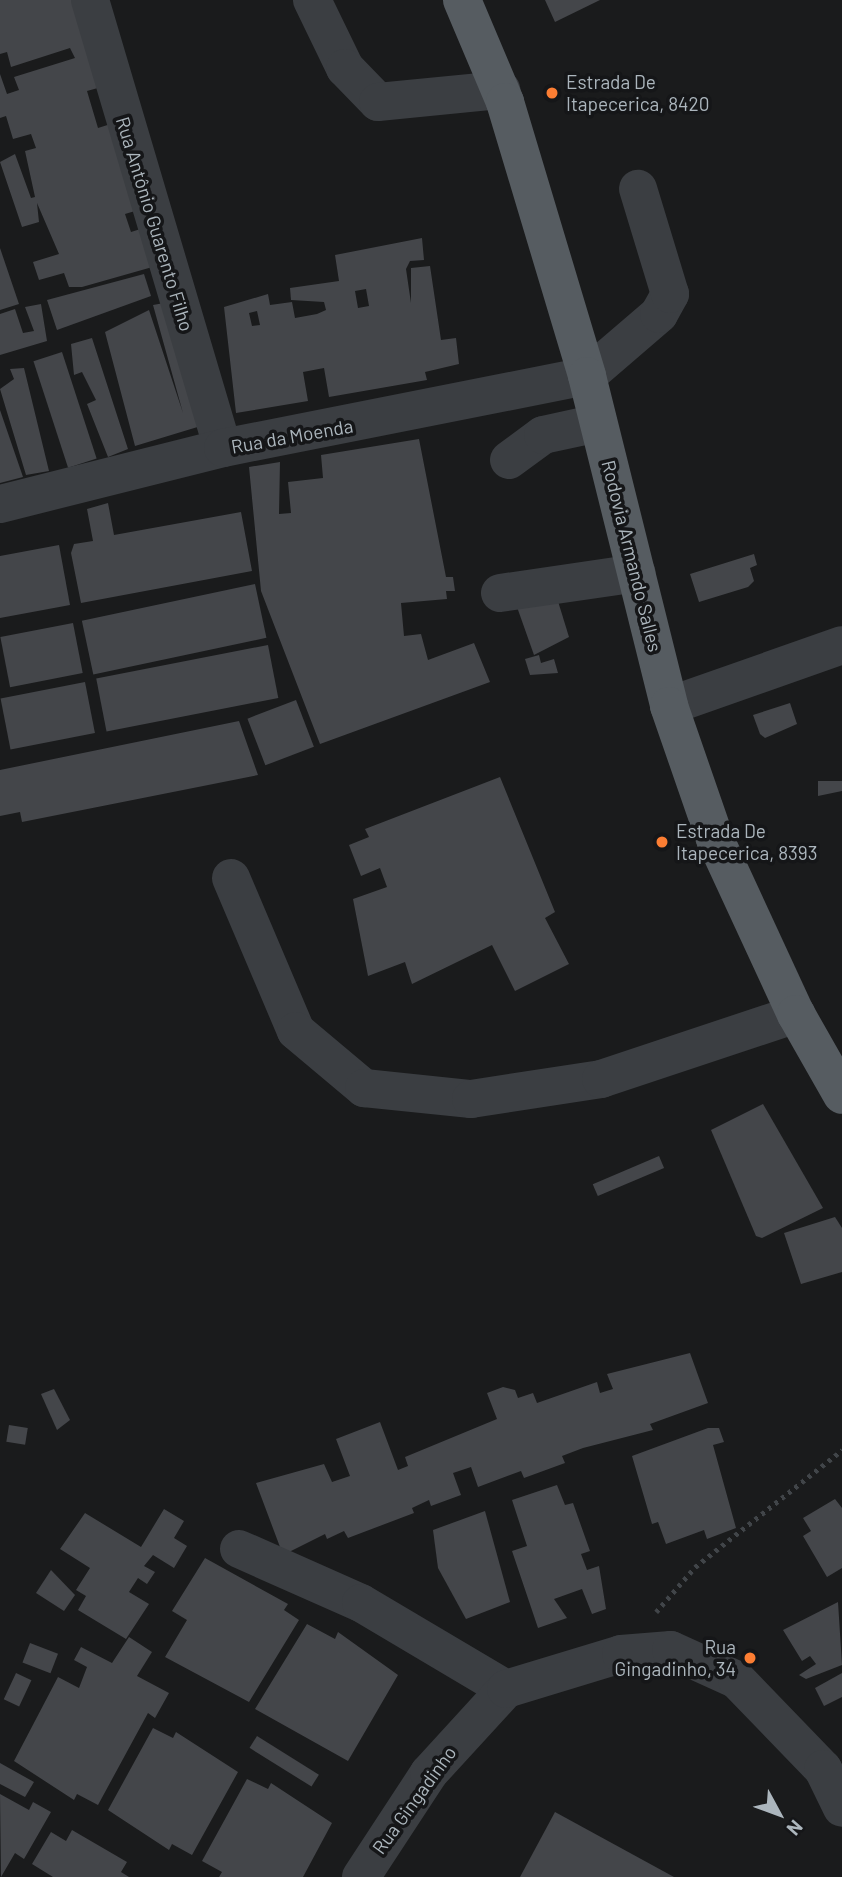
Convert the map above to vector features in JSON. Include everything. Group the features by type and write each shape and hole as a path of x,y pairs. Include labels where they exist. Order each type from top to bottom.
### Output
{"main road":[{"name":"Rodovia Armando Salles","path":"462,0 501,90 587,376 669,706 715,839 796,1014 842,1095"}],"street":[{"name":"Rua Antônio Guarento Filho","path":"90,0 223,448"},
{"path":"312,0 345,68 377,102 501,90"},
{"path":"587,376 659,314 670,294 638,189"},
{"name":"Rua da Moenda","path":"0,504 223,448 587,376"},
{"path":"509,460 543,435 598,423"},
{"path":"500,593 636,573"},
{"path":"669,706 842,645"},
{"path":"231,878 296,1031 364,1088 471,1099 601,1079 796,1014"},
{"path":"239,1549 360,1603 506,1689 621,1654 671,1650 737,1680 823,1769 842,1808"},
{"name":"Rua Gingadinho","path":"361,1877 429,1773 506,1689"}],"path":[{"path":"621,1654 695,1567 842,1450"}],"building":[{"path":"0,0 77,0 105,86 87,91 98,128 117,122 145,208 125,214 131,232 150,226 163,264 82,287 69,287 64,273 39,280 33,262 59,254 37,203 39,222 22,227 0,162 15,154 31,198 35,197 25,151 36,148 31,134 13,139 6,116 0,118 0,74 7,94 19,90 14,77 75,58 70,48 11,67 7,52 0,54"},
{"path":"545,0 600,0 555,22"},
{"path":"422,238 424,260 410,261 406,269 411,303 411,268 430,266 441,340 456,338 459,364 425,372 427,380 329,397 324,368 303,372 308,401 236,413 224,307 268,294 270,305 292,302 295,318 326,310 324,302 291,300 290,288 339,281 335,255","holes":["366,289 369,306 358,308 355,291","257,311 260,325 252,326 249,313"]},
{"path":"0,248 19,304 0,310"},
{"path":"144,274 151,296 57,330 47,300"},
{"path":"175,301 214,422 135,446 105,332 149,310 183,413 153,305"},
{"path":"41,304 47,341 0,355 0,314 15,309 23,333 34,331 25,307"},
{"path":"92,338 128,449 108,457 87,404 96,400 82,372 74,375 71,344"},
{"path":"62,352 97,459 68,468 33,361"},
{"path":"24,368 49,471 26,475 0,389 14,379 10,369"},
{"path":"0,410 23,477 0,483"},
{"path":"419,439 446,577 453,577 455,591 446,591 447,599 401,603 404,636 421,634 428,660 474,643 490,682 320,744 261,591 249,467 280,462 279,514 291,513 288,482 323,478 321,455"},
{"path":"108,503 114,535 241,512 252,571 81,603 71,553 74,544 93,541 87,509"},
{"path":"59,545 70,605 0,618 0,556"},
{"path":"754,554 757,565 750,568 754,581 748,587 699,602 690,574"},
{"path":"255,584 266,638 93,675 82,621"},
{"path":"557,598 569,637 534,655 517,607"},
{"path":"73,623 83,673 10,687 0,637"},
{"path":"268,645 278,698 107,731 96,678"},
{"path":"539,655 541,663 554,659 558,673 530,675 525,659"},
{"path":"85,682 95,733 11,749 1,698"},
{"path":"296,700 314,747 265,765 247,719"},
{"path":"790,703 797,724 765,738 760,734 753,715"},
{"path":"239,721 258,775 22,822 20,812 0,816 0,770"},
{"path":"500,777 555,912 545,918 569,964 515,991 492,945 412,984 405,962 368,976 353,899 387,887 380,868 361,876 349,845 369,837 365,829"},
{"path":"818,781 842,781 842,791 818,796"},
{"path":"763,1104 823,1208 762,1238 756,1236 711,1130"},
{"path":"659,1156 664,1168 598,1196 593,1184"},
{"path":"835,1217 842,1228 842,1272 801,1284 784,1233"},
{"path":"690,1353 708,1403 650,1424 653,1430 562,1456 565,1463 524,1478 521,1471 478,1487 471,1467 453,1473 461,1495 431,1506 429,1500 412,1508 414,1513 348,1538 344,1531 327,1539 325,1534 283,1555 256,1483 324,1464 332,1482 350,1476 336,1439 380,1422 398,1470 408,1466 405,1457 497,1419 487,1393 503,1387 515,1390 518,1398 533,1393 537,1403 597,1382 600,1393 613,1389 607,1374"},
{"path":"54,1389 70,1420 57,1430 41,1394"},
{"path":"9,1425 28,1428 25,1445 6,1442"},
{"path":"708,1428 719,1428 724,1442 713,1445 736,1528 707,1539 704,1530 666,1544 658,1522 652,1524 632,1456"},
{"path":"557,1485 565,1505 573,1503 590,1551 581,1554 587,1570 599,1566 606,1609 592,1614 582,1589 554,1599 567,1618 538,1628 512,1551 527,1546 512,1500"},
{"path":"835,1499 842,1508 842,1568 827,1577 803,1536 811,1531 803,1518"},
{"path":"164,1509 184,1521 174,1538 187,1546 174,1568 153,1555 144,1566 155,1572 147,1584 138,1578 129,1592 149,1604 126,1639 78,1610 86,1596 76,1590 90,1568 60,1549 85,1513 141,1547"},
{"path":"485,1511 510,1602 466,1619 438,1568 433,1530"},
{"path":"205,1558 288,1604 284,1610 299,1620 249,1702 165,1657 187,1620 172,1611"},
{"path":"51,1570 75,1595 64,1611 36,1593"},
{"path":"838,1602 842,1665 806,1679 799,1675 816,1664 810,1656 802,1661 783,1630"},
{"path":"307,1624 335,1639 338,1632 398,1675 348,1761 255,1709"},
{"path":"129,1637 152,1652 137,1676 169,1693 155,1718 148,1713 98,1805 77,1794 74,1800 14,1761 58,1677 79,1688 87,1667 74,1660 81,1647 112,1663"},
{"path":"30,1643 58,1654 50,1673 22,1663"},
{"path":"16,1673 31,1680 19,1706 4,1699"},
{"path":"842,1673 842,1697 824,1706 815,1688"},
{"path":"153,1728 173,1738 176,1732 238,1772 192,1855 172,1844 169,1850 108,1810"},
{"path":"257,1736 319,1775 311,1787 250,1748"},
{"path":"0,1763 34,1782 25,1797 0,1784"},
{"path":"247,1779 268,1789 271,1783 332,1823 303,1877 219,1877 222,1872 202,1861"},
{"path":"0,1794 29,1810 33,1802 51,1812 24,1859 15,1853 1,1877"},
{"path":"555,1812 674,1877 520,1877"},
{"path":"72,1830 127,1862 121,1872 129,1877 53,1877 32,1864 51,1832 66,1841"}],"place":[{"name":"Estrada De Itapecerica, 8420","path":"552,93"},
{"name":"Estrada De Itapecerica, 8393","path":"662,842"},
{"name":"Rua Gingadinho, 34","path":"750,1658"}]}
